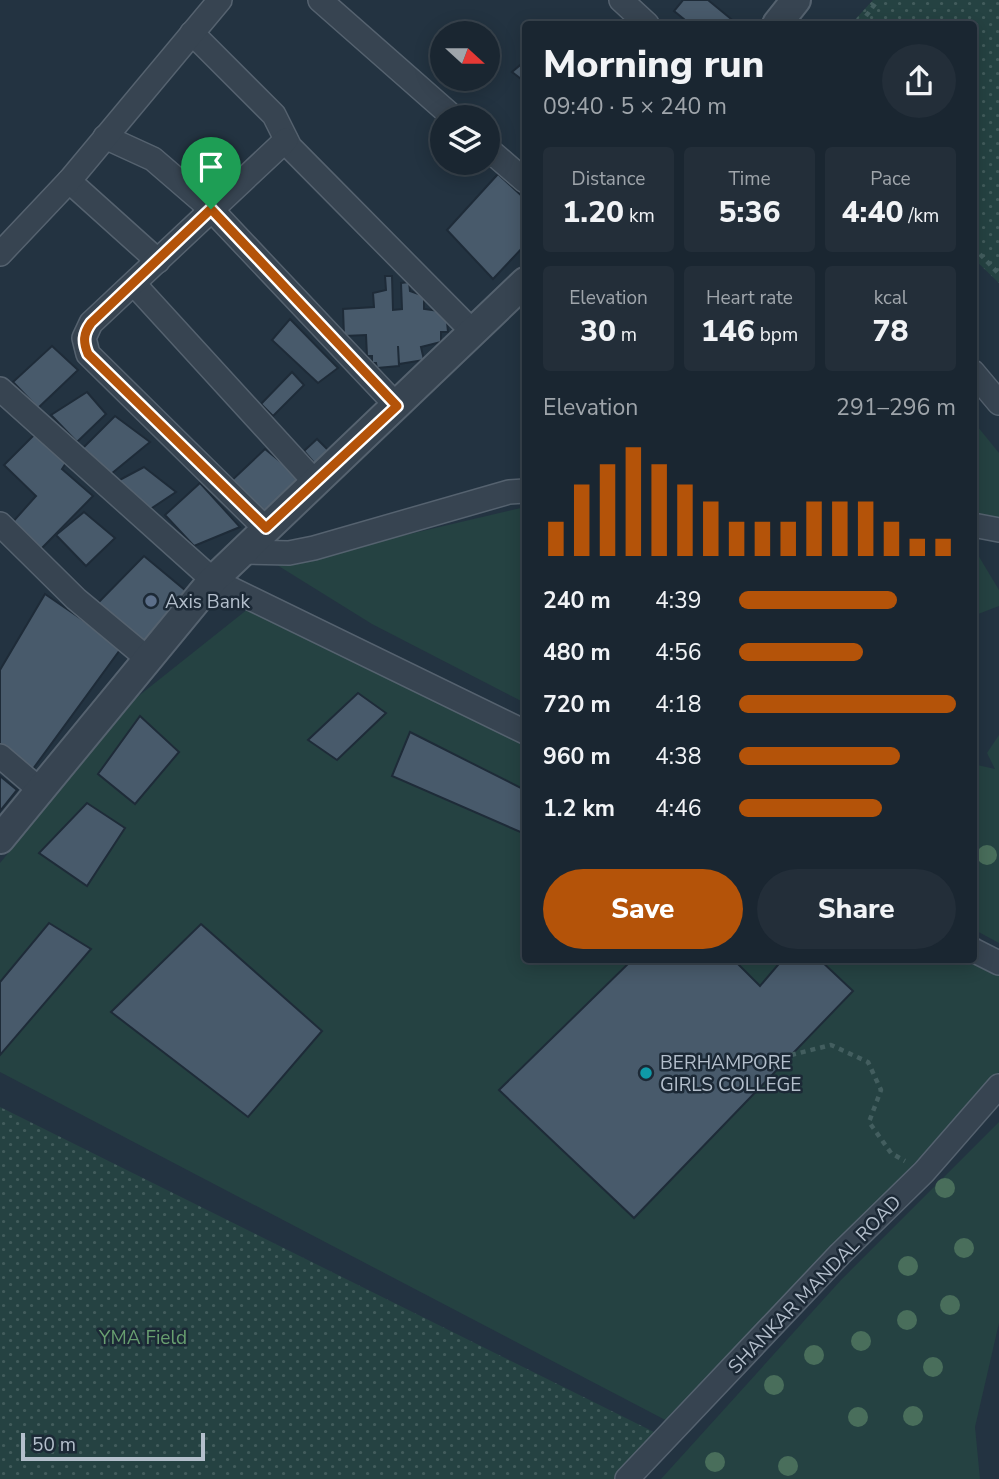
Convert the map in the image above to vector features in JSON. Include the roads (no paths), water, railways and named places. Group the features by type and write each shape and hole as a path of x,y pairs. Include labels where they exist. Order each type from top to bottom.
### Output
{"street":[{"path":"0,254 69,181 220,0"},
{"path":"320,0 439,105"},
{"path":"621,0 644,21"},
{"path":"779,21 796,0"},
{"path":"192,33 274,115 286,140 473,332"},
{"path":"105,137 153,159 211,209 397,406"},
{"path":"266,528 88,354 84,343 86,330 286,140"},
{"path":"500,159 522,178"},
{"path":"69,181 158,261"},
{"path":"134,284 315,482"},
{"path":"0,839 213,580 522,285"},
{"path":"977,377 999,403"},
{"path":"0,389 213,580 522,731"},
{"path":"242,552 289,553 509,492 522,491"},
{"path":"0,524 76,599 148,659"},
{"path":"977,527 999,530"},
{"path":"0,756 40,790"},
{"path":"977,952 999,963"},
{"name":"SHANKAR MANDAL ROAD","path":"627,1479 840,1254 924,1172 999,1086"}],"place":[{"name":"Axis Bank","path":"151,601"},
{"name":"BERHAMPORE GIRLS COLLEGE","path":"646,1073"}],"park label":[{"name":"YMA Field","path":"143,1337"}]}
